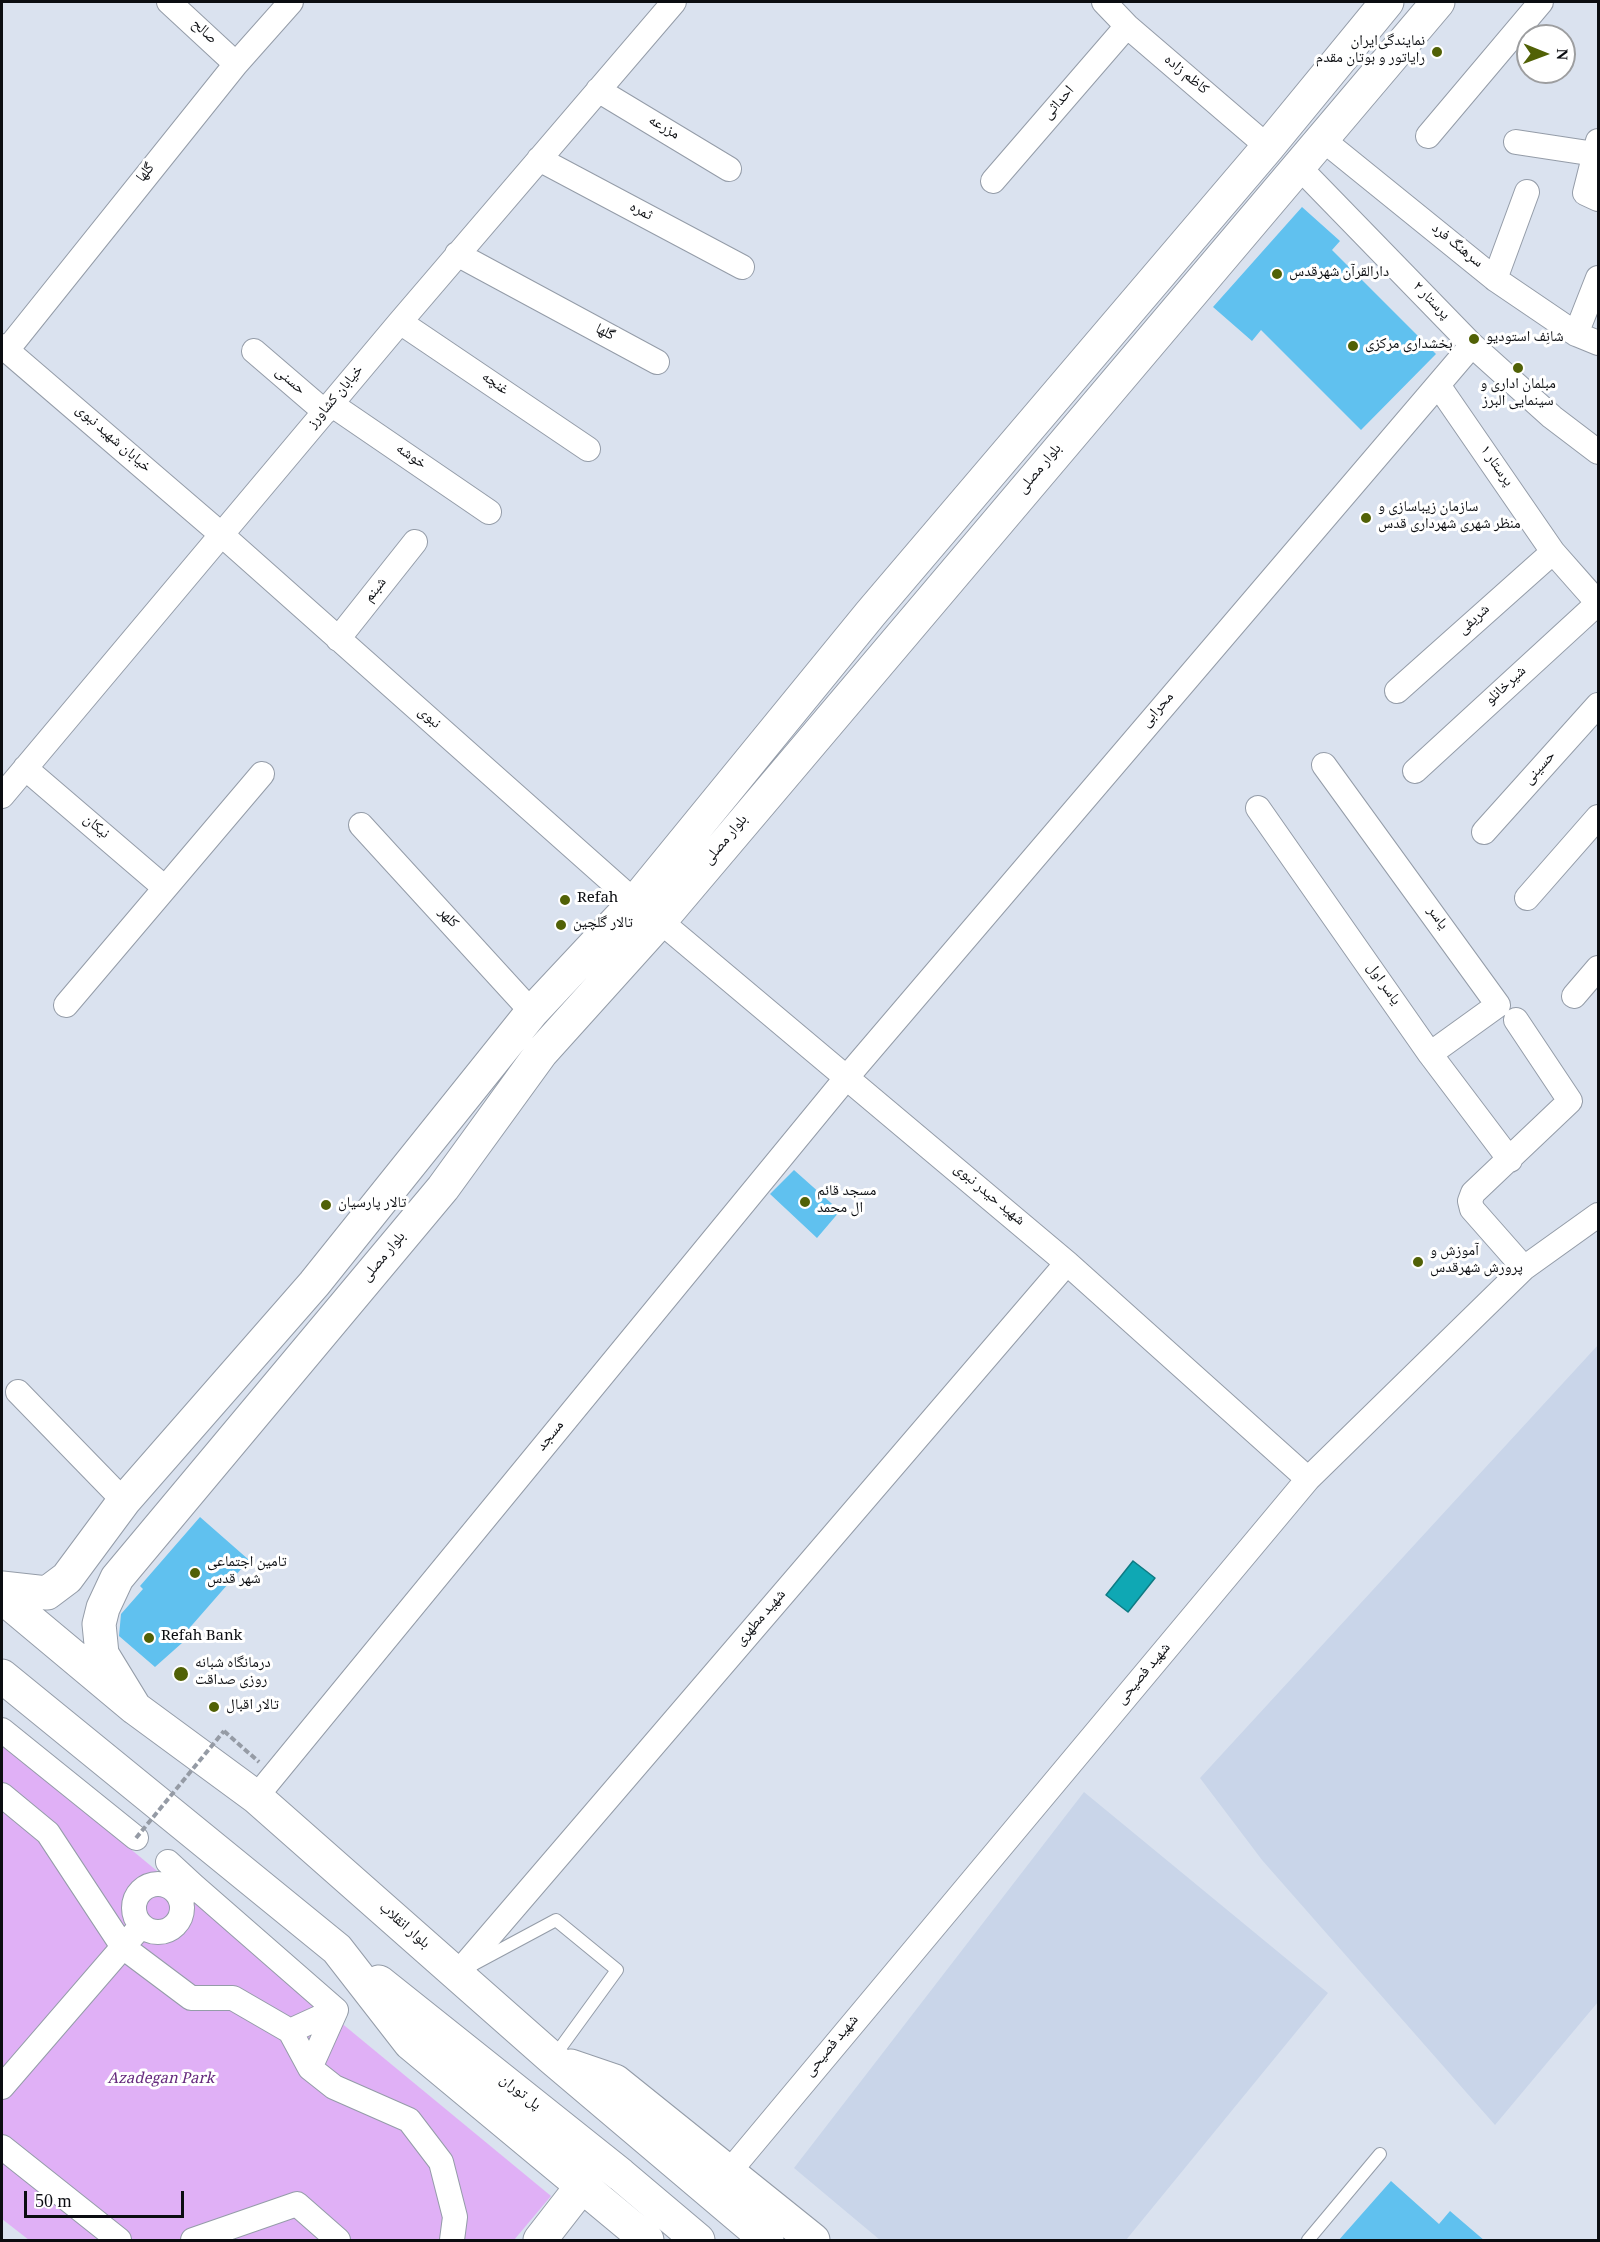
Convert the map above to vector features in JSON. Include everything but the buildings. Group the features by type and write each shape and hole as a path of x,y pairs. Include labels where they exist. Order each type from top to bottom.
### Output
{"main road":[{"name":"بلوار مصلی","path":"135,1708 102,1654 99,1624 102,1608 117,1578 443,1188 541,1053 871,613 1269,147 1387,2"},
{"name":"بلوار مصلی","path":"2,1588 47,1593 67,1578 124,1501 314,1284 532,1012 648,911 1322,139 1438,2"},
{"path":"1269,147 1297,165"},
{"name":"بلوار انقلاب","path":"2,1597 135,1708 256,1797 553,2059 615,2081 813,2241"},
{"path":"2,1676 338,1949 410,2043 647,2241"},
{"name":"پل توران","path":"338,1949 621,2175 698,2241"},
{"path":"553,2059 766,2241"},
{"path":"540,2241 582,2186"}],"street":[{"name":"صالح","path":"170,2 236,64"},
{"name":"گلها","path":"4,348 236,64 291,2"},
{"name":"خیابان کشاورز","path":"2,796 457,254 674,2"},
{"name":"کاظم زاده","path":"1104,2 1127,26 1269,147"},
{"path":"1428,136 1541,2"},
{"name":"احداثی","path":"993,181 1127,26"},
{"name":"مزرعه","path":"598,90 729,169"},
{"name":"سرهنگ فرد","path":"1322,139 1495,279 1576,334 1599,343"},
{"path":"1516,142 1597,147 1592,196"},
{"name":"ثمره","path":"539,159 742,267"},
{"name":"پرستار ۲","path":"1297,165 1472,345 1552,417 1599,452"},
{"path":"1495,279 1527,192"},
{"name":"گلها","path":"457,254 657,362"},
{"path":"1576,334 1599,278"},
{"name":"غنچه","path":"400,322 588,449"},
{"name":"محرابی","path":"847,1077 1472,345"},
{"name":"خیابان شهید نبوی","path":"4,348 222,535"},
{"name":"حسنی","path":"254,351 328,408"},
{"name":"پرستار ۱","path":"1438,385 1553,552 1598,603"},
{"name":"خوشه","path":"328,408 489,512"},
{"name":"نبوی","path":"222,535 648,911"},
{"name":"شبنم","path":"338,639 415,542"},
{"name":"شریفی","path":"1397,691 1553,552"},
{"name":"شیرخانلو","path":"1415,771 1598,603"},
{"name":"حسینی","path":"1484,832 1599,705"},
{"name":"یاسر","path":"1324,765 1498,1005 1431,1054"},
{"name":"نیکان","path":"25,768 165,888"},
{"path":"66,1005 262,774"},
{"name":"یاسر اول","path":"1258,808 1431,1054 1510,1160"},
{"path":"1527,898 1599,817"},
{"name":"کلهر","path":"361,825 532,1012"},
{"name":"شهید حیدر نبوی","path":"648,911 1067,1263 1308,1479"},
{"path":"1574,996 1599,968"},
{"path":"1516,1020 1570,1101 1473,1193 1470,1201 1472,1209 1524,1268"},
{"name":"مسجد","path":"256,1797 847,1077"},
{"name":"شهید فصیحی","path":"729,2172 1308,1479 1524,1268 1599,1215"},
{"name":"شهید مطهری","path":"457,1974 1067,1263"},
{"path":"18,1392 124,1501"},
{"path":"2,1730 136,1838"},
{"path":"2,1795 48,1833 123,1947 190,1998 232,1998 290,2031 310,2068 334,2087 409,2120 441,2162 455,2217 452,2241"},
{"path":"168,1863 187,1893 336,2010"},
{"path":"149,1885 166,1885 187,1893 180,1919 169,1930 154,1933 141,1926 134,1912 134,1904 142,1890 149,1885"},
{"path":"2,2087 141,1926"},
{"path":"290,2031 336,2010"},
{"path":"310,2068 336,2010"},
{"path":"2,2147 119,2241"},
{"path":"193,2241 297,2204 338,2241"}],"lane":[{"path":"457,1974 556,1920 616,1970 553,2059"},
{"path":"1308,2241 1380,2154"}],"path":[{"path":"136,1838 224,1731 243,1750"}],"shaded area":[{"path":"1598,1345 1598,2002 1495,2125 1262,1860 1200,1778"},
{"path":"1084,1792 1328,1993 1126,2240 880,2240 794,2168"}],"green space":[{"name":"Azadegan Park","path":"2,1743 551,2196 514,2240 29,2240 2,2219"}],"water":[{"path":"1133,1561 1155,1578 1128,1612 1106,1595"}],"place":[{"name":"نمایندگی‌ایران رایاتور و بوتان مقدم","path":"1437,52"},
{"name":"دارالقرآن شهرقدس","path":"1277,274"},
{"name":"شانِف استودیو","path":"1474,339"},
{"name":"بخشداری مرکزی","path":"1353,346"},
{"name":"مبلمان اداری و سینمایی البرز","path":"1518,368"},
{"name":"سازمان زیباسازی و منظر شهری شهرداری قدس","path":"1366,518"},
{"name":"Refah","path":"565,900"},
{"name":"تالار گلچین","path":"561,925"},
{"name":"مسجد قائم ال محمد","path":"805,1202"},
{"name":"تالار پارسیان","path":"326,1205"},
{"name":"آموزش و پرورش شهرقدس","path":"1418,1262"},
{"name":"تامین اجتماعی شهر قدس","path":"195,1573"},
{"name":"Refah Bank","path":"149,1638"},
{"name":"درمانگاه شبانه روزی صداقت","path":"181,1674"},
{"name":"تالار اقبال","path":"214,1707"}]}
